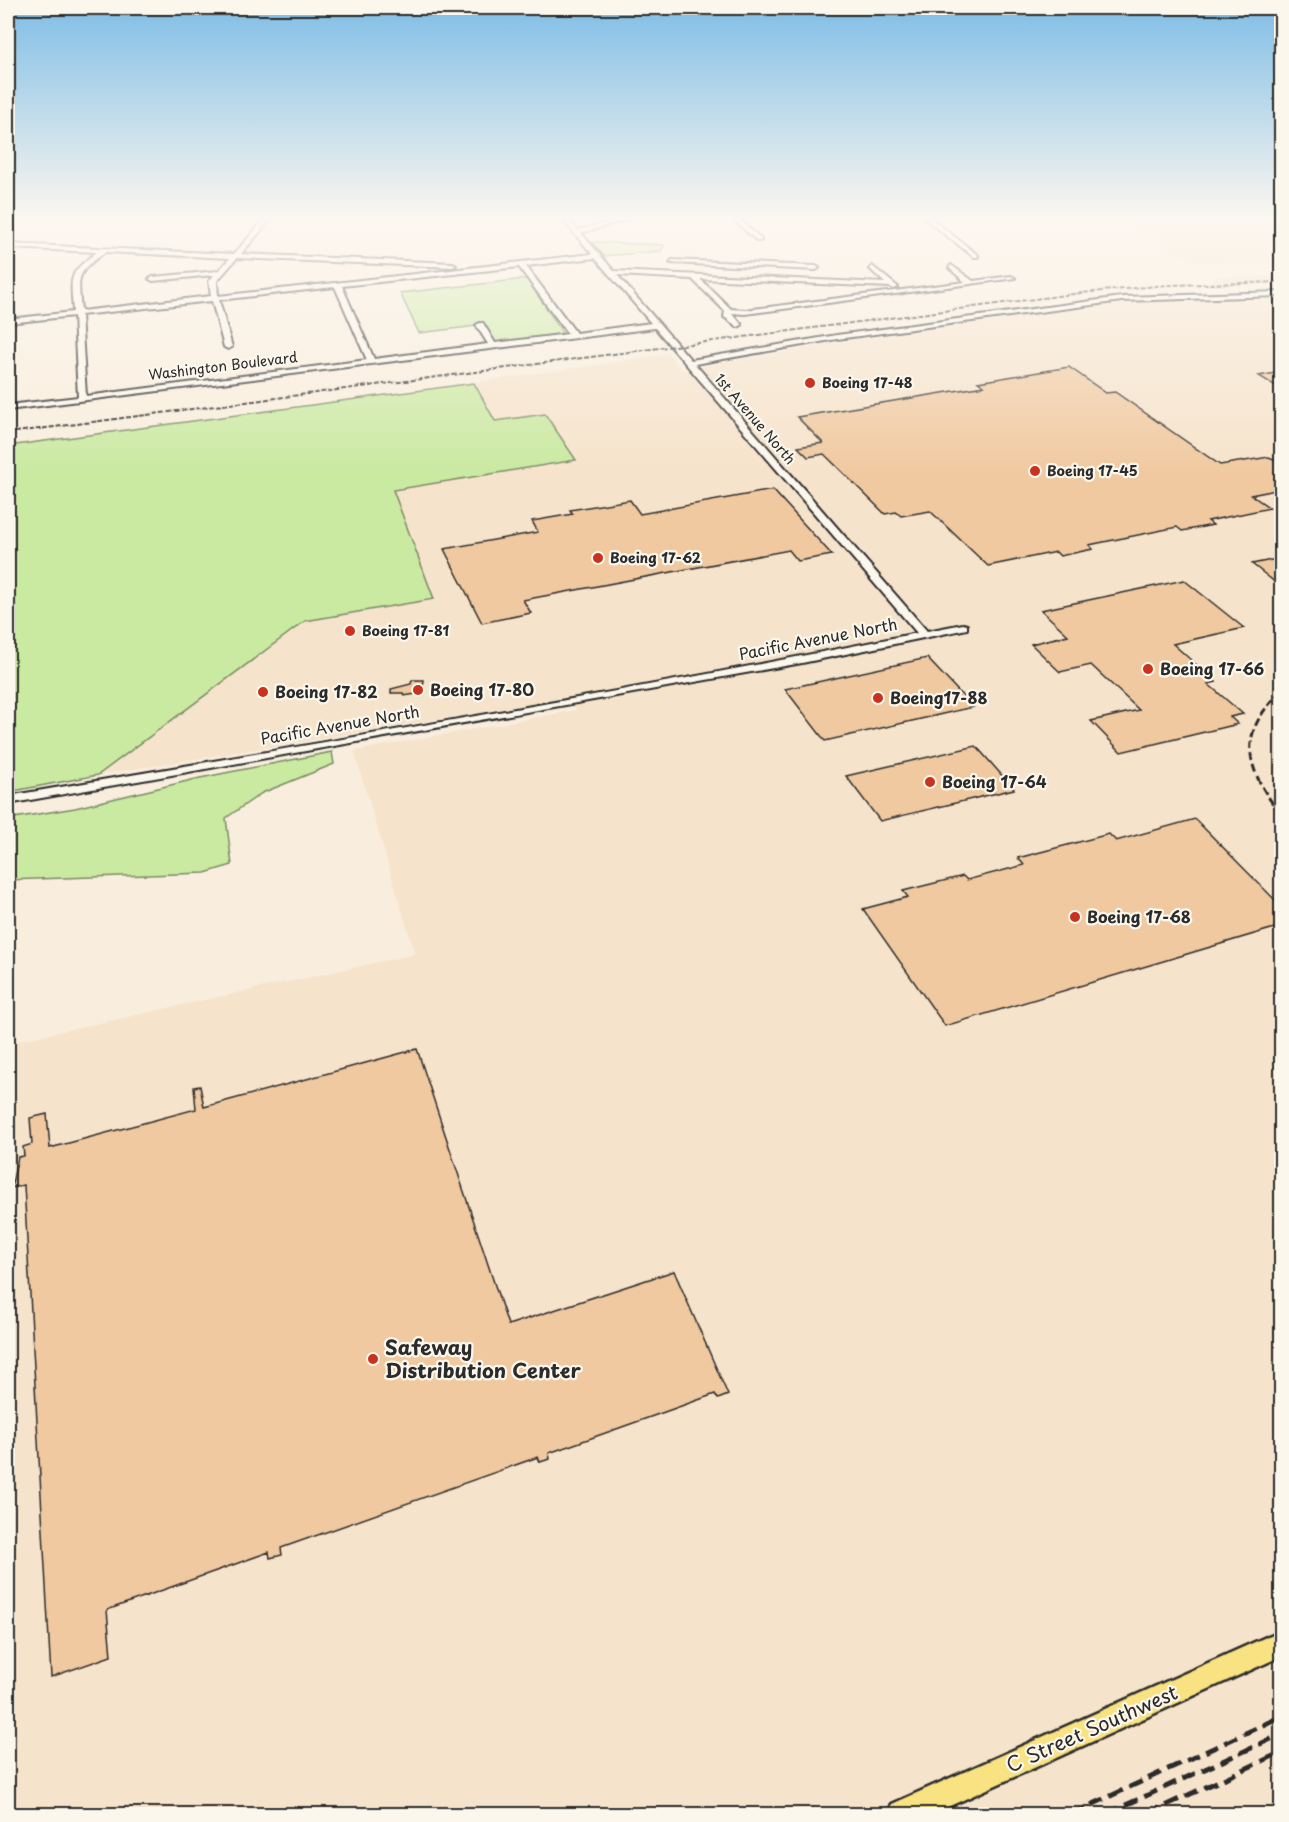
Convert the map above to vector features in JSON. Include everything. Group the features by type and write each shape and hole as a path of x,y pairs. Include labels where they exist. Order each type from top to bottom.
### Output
{"main road":[{"name":"C Street Southwest","path":"902,1815 1281,1643"}],"street":[{"path":"75,304 82,398"},
{"path":"8,321 158,304"},
{"path":"216,304 228,346"},
{"path":"346,304 371,361"},
{"path":"550,304 573,335"},
{"name":"1st Avenue North","path":"638,304 926,636"},
{"path":"722,304 729,311 745,312 807,304"},
{"path":"689,363 837,337 1084,304"},
{"path":"729,311 728,315 738,325"},
{"path":"480,325 493,346"},
{"name":"Washington Boulevard","path":"8,408 657,325"},
{"name":"Pacific Avenue North","path":"8,800 536,708 926,636 963,627"}],"shaded area":[{"path":"1281,304 1281,1814 8,1814 8,1043 415,954 354,751 576,710 569,698 98,775 305,621 434,599 393,490 576,460 495,421 474,383 668,354 682,370 844,341 1107,305"}],"green space":[{"path":"405,304 544,304 564,335 496,343 485,325 419,333"},
{"path":"474,383 495,421 545,414 576,460 393,490 434,599 305,621 98,775 8,792 8,446"},
{"path":"332,752 334,764 262,793 226,818 232,865 205,873 8,880 8,819 75,808 200,778"}],"building":[{"name":"Boeing 17-45","path":"1069,367 1106,393 1115,392 1220,465 1269,457 1281,462 1281,489 1251,495 1270,508 1208,521 1213,525 1182,531 1177,527 1089,545 1093,549 1060,556 1056,552 988,566 930,511 901,516 896,512 885,514 824,454 808,457 798,447 823,443 797,417 984,386 978,382"},
{"path":"1281,372 1281,389 1259,376"},
{"name":"Boeing 17-62","path":"773,490 832,555 798,561 789,550 523,600 531,613 482,623 444,549 538,532 532,521 573,514 570,510 630,500 640,514"},
{"path":"1281,558 1281,587 1252,564"},
{"name":"Boeing 17-66","path":"1184,580 1244,628 1173,644 1216,682 1208,684 1243,714 1230,717 1238,724 1121,752 1091,721 1139,710 1091,665 1060,672 1031,644 1068,635 1041,610"},
{"name":"Boeing17-88","path":"927,658 973,707 825,741 785,689"},
{"name":"Boeing 17-80","path":"412,680 424,680 422,693 404,696 403,693 391,693 391,689 411,684"},
{"name":"Boeing 17-64","path":"976,746 1014,789 880,821 846,776"},
{"name":"Boeing 17-68","path":"1195,819 1281,906 1281,926 945,1026 863,909 908,897 903,891 963,876 967,880 1024,865 1018,858 1109,834 1116,841"},
{"name":"Safeway Distribution Center","path":"417,1049 508,1325 674,1271 728,1395 718,1399 715,1394 549,1453 550,1459 540,1462 538,1457 281,1548 282,1555 270,1558 269,1552 107,1610 111,1656 51,1677 24,1185 11,1188 18,1157 24,1156 23,1147 32,1144 30,1118 47,1114 50,1148 196,1109 194,1087 200,1086 204,1107"}],"railway":[{"path":"8,433 996,304"},
{"path":"1282,691 1257,722 1252,737 1251,752 1260,783 1282,816"},
{"path":"1072,1814 1282,1716"},
{"path":"1106,1814 1282,1734"},
{"path":"1147,1814 1282,1752"}],"place":[{"name":"Boeing 17-48","path":"810,383"},
{"name":"Boeing 17-45","path":"1035,471"},
{"name":"Boeing 17-62","path":"598,558"},
{"name":"Boeing 17-81","path":"350,631"},
{"name":"Boeing 17-66","path":"1148,669"},
{"name":"Boeing 17-80","path":"418,690"},
{"name":"Boeing 17-82","path":"263,692"},
{"name":"Boeing17-88","path":"878,698"},
{"name":"Boeing 17-64","path":"930,782"},
{"name":"Boeing 17-68","path":"1075,917"},
{"name":"Safeway Distribution Center","path":"373,1359"}]}
